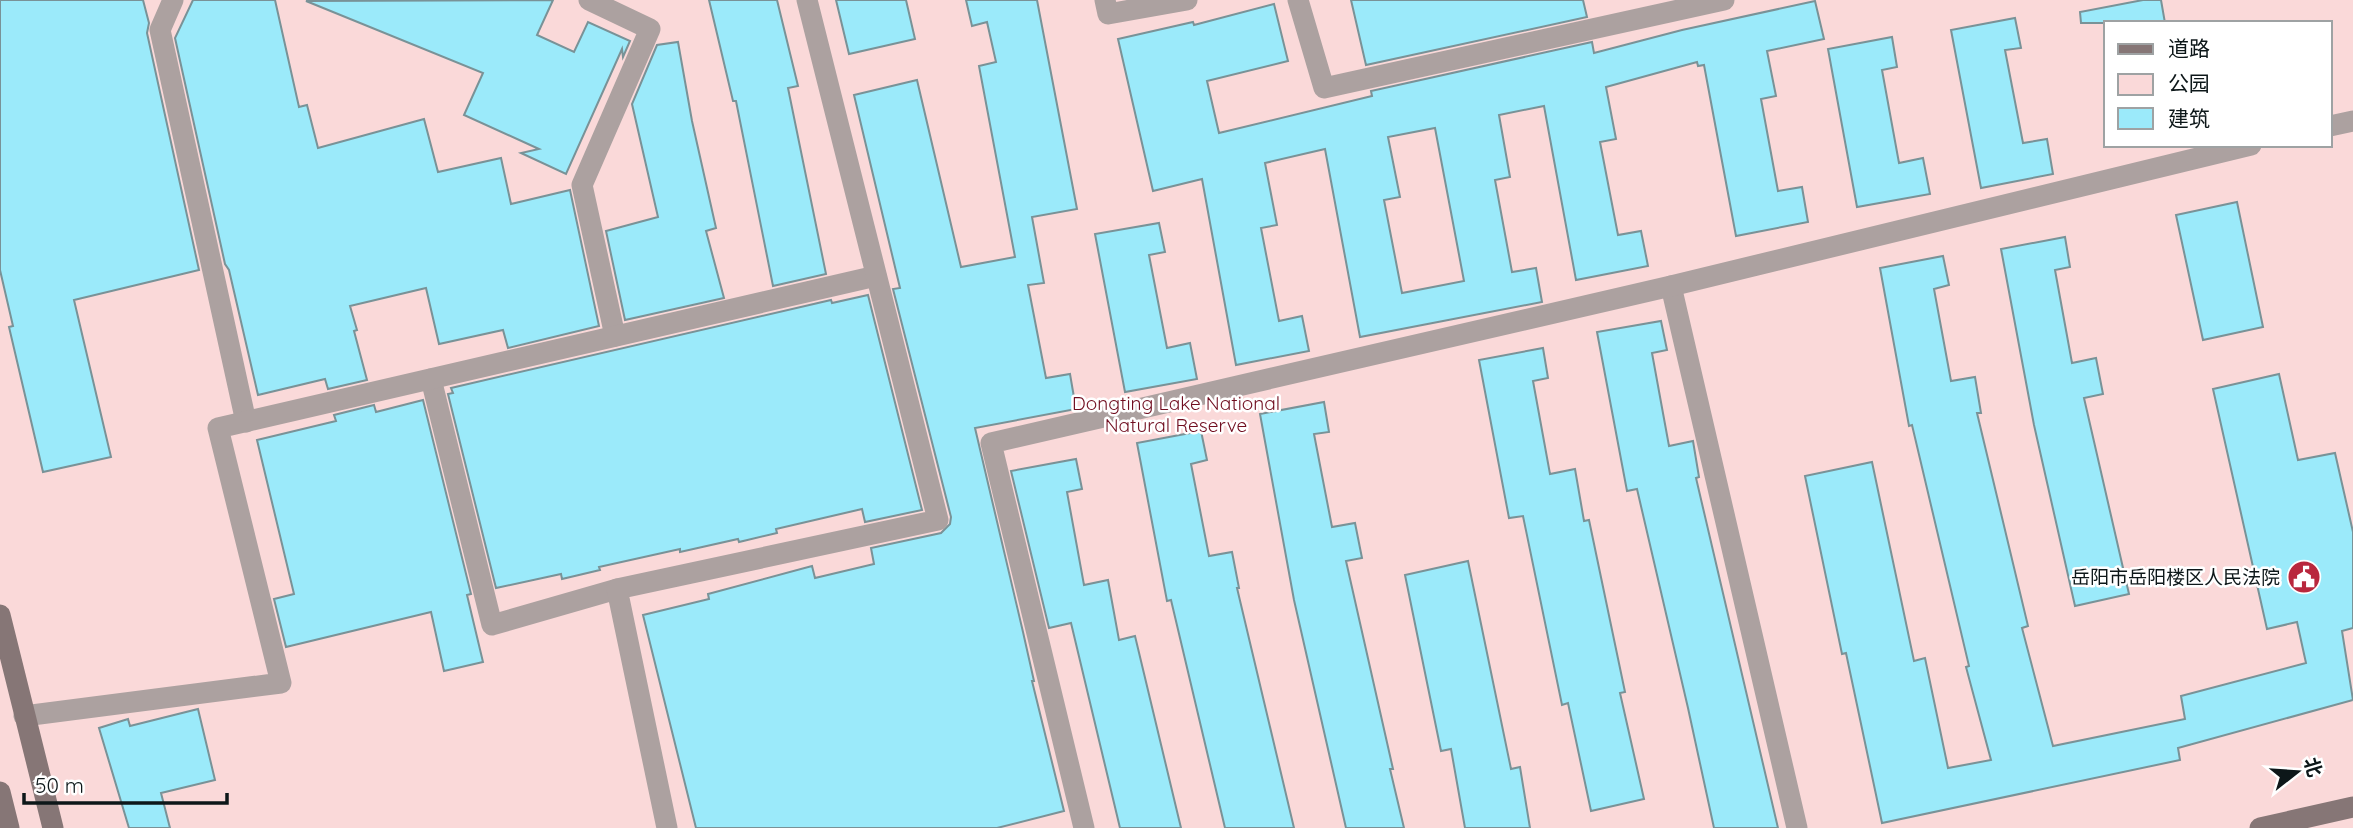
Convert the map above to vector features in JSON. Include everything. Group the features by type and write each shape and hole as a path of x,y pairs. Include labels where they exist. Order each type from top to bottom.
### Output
{"main road":[{"path":"0,615 53,828"},
{"path":"0,792 9,828"},
{"path":"2260,828 2353,807"}],"street":[{"path":"173,0 160,30 247,422"},
{"path":"589,0 650,29 582,185 615,336"},
{"path":"431,379 492,625 617,589 938,520 807,0"},
{"path":"1105,0 1108,14 1187,0"},
{"path":"1298,0 1324,88 1724,0"},
{"path":"2332,126 2353,121"},
{"path":"1084,828 991,443 1671,286 2243,147"},
{"path":"24,716 281,683 218,428 876,276"},
{"path":"1671,286 1797,828"},
{"path":"617,589 667,828"}],"green space":[{"name":"Dongting Lake National Natural Reserve","path":"0,0 2353,0 2353,828 0,828"}],"building":[{"path":"0,0 143,0 149,23 147,33 199,270 74,300 111,457 43,472 9,327 13,326 0,270"},
{"path":"193,0 275,0 299,107 307,105 318,148 424,119 438,172 501,158 511,204 570,190 599,326 508,348 503,330 439,344 426,288 350,306 367,380 328,389 325,379 258,395 229,270 225,264 175,38"},
{"path":"553,0 537,35 574,52 588,22 630,41 623,57 622,49 566,174 521,153 539,149 464,115 483,73 306,1"},
{"path":"709,0 777,0 798,86 788,88 826,274 773,286 736,101 733,101"},
{"path":"836,0 906,0 915,39 849,54"},
{"path":"966,0 1037,0 1077,209 1032,217 1044,283 1028,285 1046,378 1070,374 1076,409 975,428 1064,811 997,828 696,828 643,615 709,599 708,594 812,566 815,578 874,564 871,548 941,533 950,524 951,517 893,289 900,288 854,95 917,80 961,267 1015,257 979,66 996,62 987,22 972,26"},
{"path":"1351,0 1583,0 1587,17 1366,65"},
{"path":"2143,0 2161,0 2165,21 2081,23 2080,12"},
{"path":"1815,1 1824,39 1767,51 1776,96 1761,99 1778,191 1802,187 1808,222 1736,236 1704,65 1698,66 1697,62 1606,87 1616,139 1600,142 1618,235 1641,231 1648,266 1576,280 1544,106 1499,115 1510,177 1495,180 1512,272 1536,268 1542,302 1360,337 1325,149 1265,163 1277,225 1261,228 1279,321 1302,316 1309,351 1236,365 1202,179 1153,191 1118,39 1193,22 1194,25 1274,4 1288,61 1207,81 1219,133 1372,96 1371,91 1592,42 1594,53 1682,30","holes":["1435,128 1464,281 1402,293 1384,200 1400,197 1388,137"]},
{"path":"2015,18 2021,48 2005,50 2023,143 2047,139 2053,174 1981,188 1951,30"},
{"path":"1892,37 1897,67 1882,70 1899,163 1923,158 1930,194 1857,207 1828,49"},
{"path":"678,42 716,228 706,231 724,298 625,320 606,231 658,217 632,104 657,45"},
{"path":"2237,202 2263,327 2203,340 2176,215"},
{"path":"1159,223 1165,252 1149,255 1167,348 1190,343 1197,379 1125,392 1095,234"},
{"path":"2065,237 2070,267 2055,270 2072,363 2096,358 2103,394 2084,398 2129,594 2075,606 2034,425 2001,249"},
{"path":"1943,256 1949,285 1934,289 1951,381 1975,377 1981,413 1977,413 2028,626 2022,628 2053,746 2185,719 2181,696 2306,663 2297,622 2267,629 2213,389 2279,374 2298,460 2335,453 2353,532 2353,628 2342,631 2353,700 2178,748 2180,760 1882,823 1846,653 1842,654 1805,476 1872,462 1914,661 1925,658 1948,768 1991,760 1966,667 1969,666 1912,425 1909,426 1880,268"},
{"path":"868,295 922,510 865,522 862,509 776,529 777,533 739,542 738,539 680,552 680,549 599,567 600,570 562,579 561,574 496,588 448,394 453,393 451,388 831,300 832,303"},
{"path":"1661,321 1667,350 1652,353 1669,446 1693,441 1699,477 1696,478 1778,828 1714,828 1637,489 1627,491 1597,332"},
{"path":"1543,348 1548,378 1533,381 1550,474 1575,469 1584,521 1589,520 1625,692 1620,693 1644,799 1591,811 1568,703 1562,705 1523,516 1509,518 1479,360"},
{"path":"423,400 471,594 467,595 483,662 444,671 431,612 286,647 274,599 294,594 257,440 336,421 334,415 374,405 376,412"},
{"path":"1324,402 1329,432 1314,434 1332,527 1355,523 1362,558 1346,561 1404,828 1346,828 1294,600 1260,414"},
{"path":"1201,431 1207,460 1191,464 1209,556 1232,552 1237,588 1294,828 1225,828 1171,600 1167,601 1137,443"},
{"path":"1076,459 1082,489 1067,492 1084,585 1108,580 1119,640 1135,636 1181,828 1120,828 1071,623 1049,628 1011,471"},
{"path":"1468,561 1511,769 1520,767 1530,828 1465,828 1451,749 1441,751 1405,575"},
{"path":"198,709 215,780 161,793 170,828 129,828 99,728 128,719 130,726"}],"place":[{"name":"岳阳市岳阳楼区人民法院","path":"2304,577"}]}
